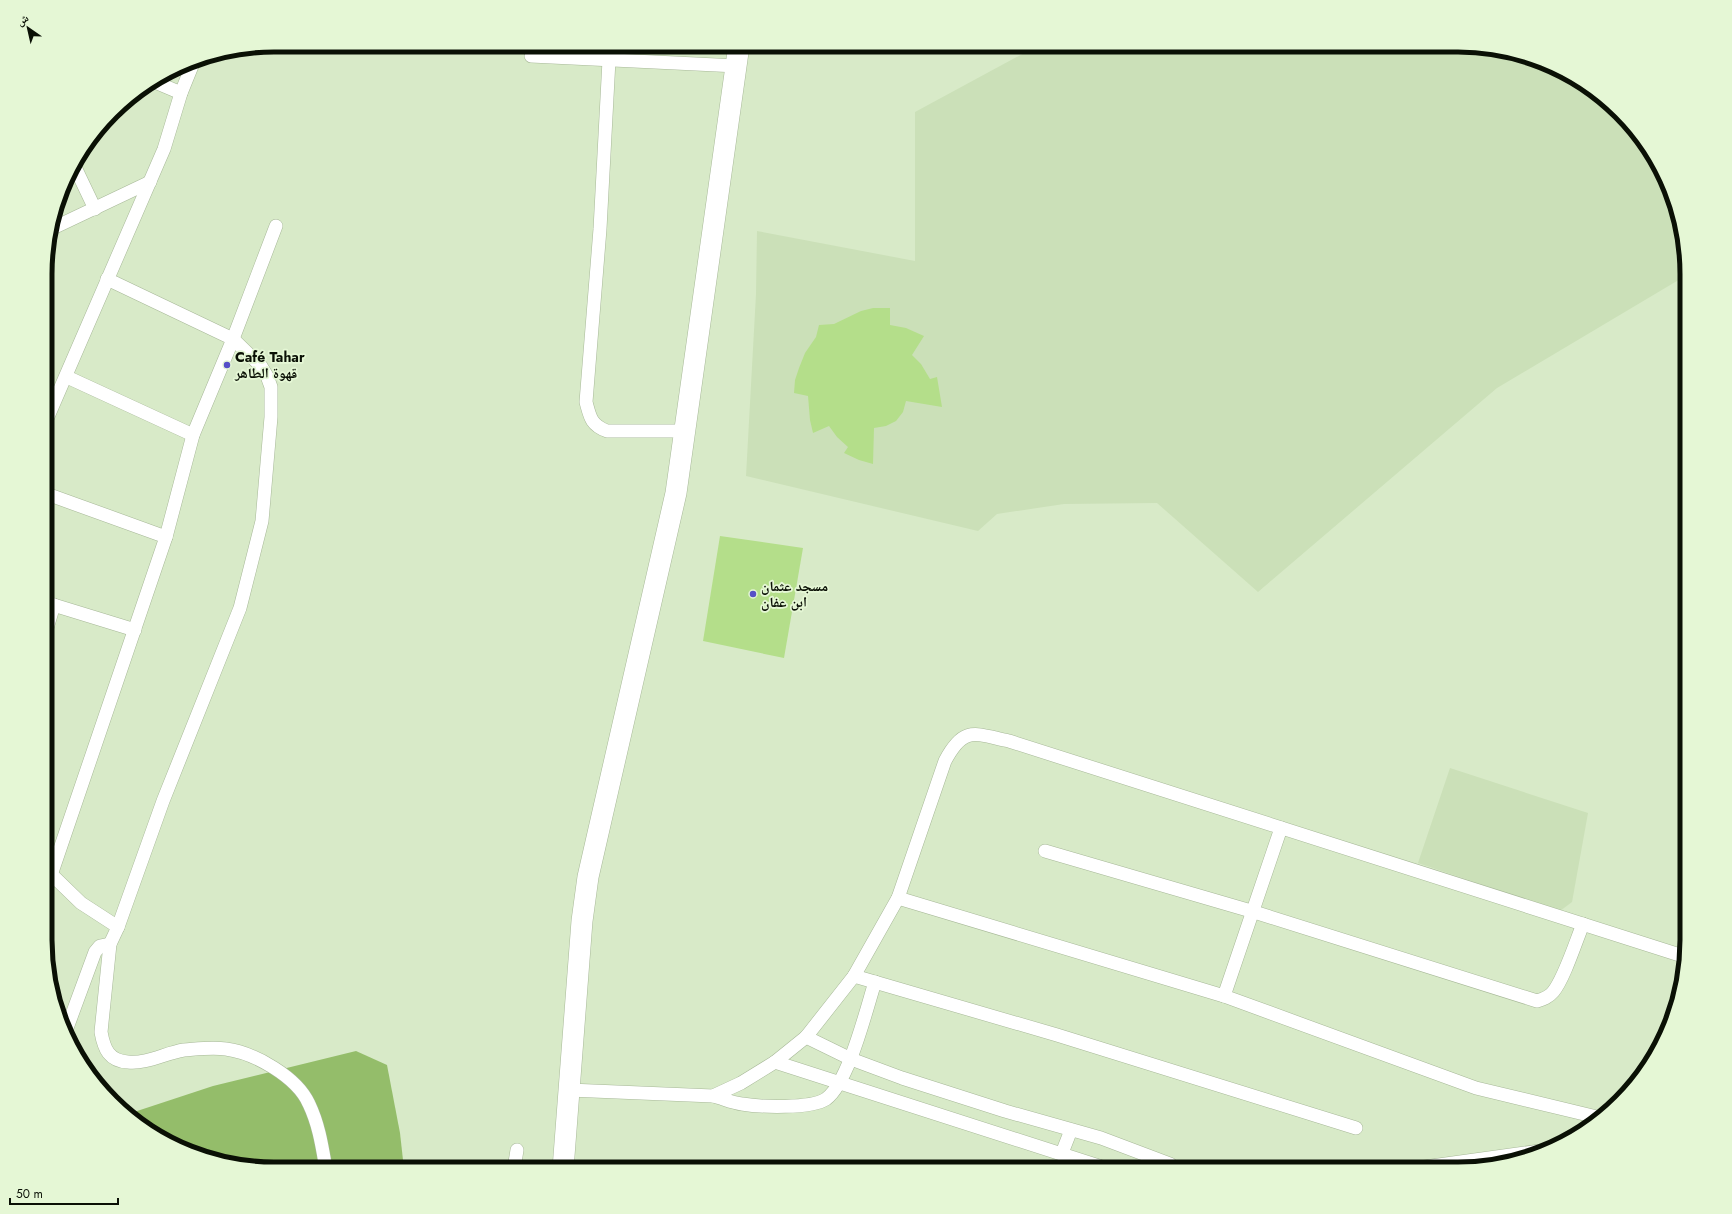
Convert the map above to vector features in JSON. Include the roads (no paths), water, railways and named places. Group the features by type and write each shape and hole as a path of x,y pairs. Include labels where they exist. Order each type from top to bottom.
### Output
{"main road":[{"path":"564,1162 582,921 588,877 676,493 738,52"}],"street":[{"path":"531,56 737,66"},
{"path":"609,60 600,229 586,402 590,416 597,427 607,431 685,431"},
{"path":"52,409 164,149 181,93 191,68"},
{"path":"160,84 181,93"},
{"path":"77,172 95,209"},
{"path":"57,227 150,182"},
{"path":"52,871 166,537 193,435 233,339 276,226"},
{"path":"107,279 233,339 261,366 267,376 271,387 272,417 262,521 240,608 163,801 118,927 110,944 101,1032 103,1045 108,1055 117,1060 129,1063 181,1051 204,1048 227,1049 258,1060 277,1069 295,1084 308,1103 319,1130 325,1162"},
{"path":"67,377 193,435"},
{"path":"52,496 166,537"},
{"path":"52,604 135,630"},
{"path":"713,1096 775,1062 806,1037 854,976 898,898 945,761 952,748 961,738 972,733 1009,741 1680,954"},
{"path":"1224,996 1251,911 1281,828"},
{"path":"1045,851 1251,911 1537,1001 1546,998 1553,992 1567,963 1582,924"},
{"path":"52,875 81,903 118,927"},
{"path":"898,898 1224,996 1476,1088 1593,1116"},
{"path":"69,1024 95,952 100,946 110,944"},
{"path":"854,976 1057,1035 1356,1128"},
{"path":"569,1090 713,1096 740,1104 770,1106 813,1104 826,1098 839,1083 851,1059 875,982"},
{"path":"806,1037 851,1059 902,1078 1005,1112 1101,1138 1165,1162"},
{"path":"775,1062 1088,1162"},
{"path":"1062,1153 1071,1130"},
{"path":"515,1162 516,1150"},
{"path":"1460,1162 1513,1155"}],"place":[{"name":"Café Tahar قهوة الطاهر","path":"227,365"},
{"name":"مسجد عثمان ابن عفان","path":"753,594"}]}
